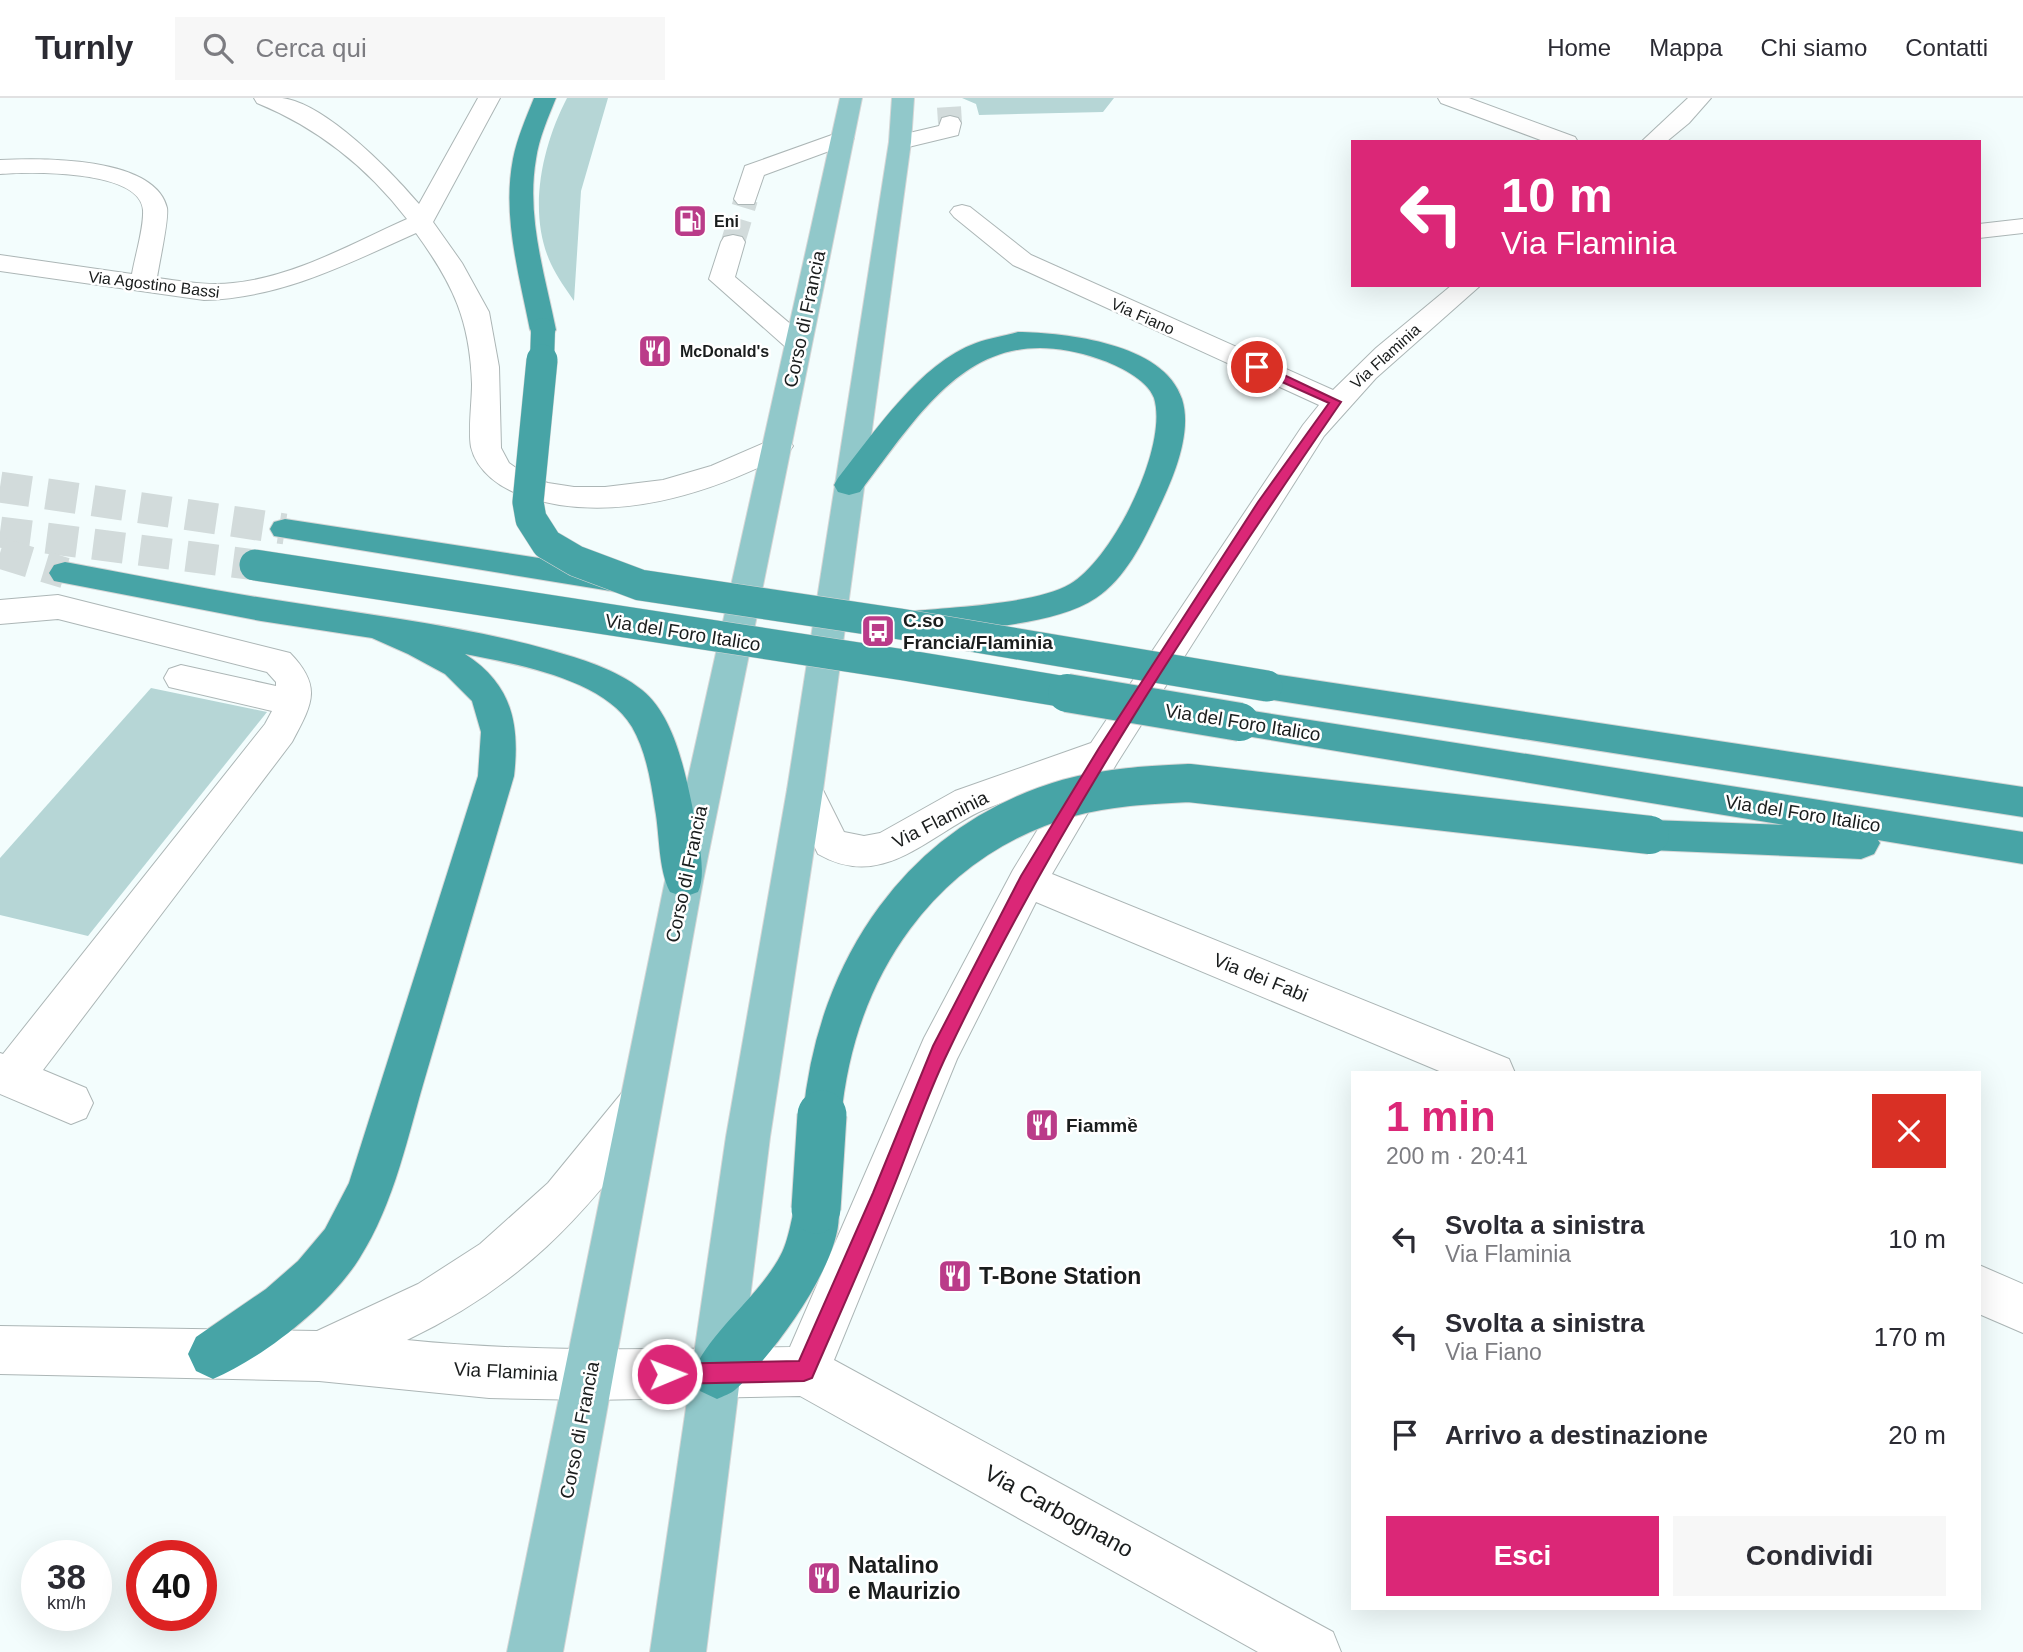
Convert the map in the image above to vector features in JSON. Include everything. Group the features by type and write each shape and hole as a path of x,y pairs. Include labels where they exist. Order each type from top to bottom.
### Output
{"highway":[{"path":"545,98 528,139 519,208 543,330 541,394 528,502 530,519 547,544 561,553 640,585"},
{"path":"849,485 917,399 934,382 964,357 996,345 1043,341 1070,343 1114,355 1155,380 1164,391 1169,407 1163,454 1129,541 1116,561 1089,588 1060,602 1039,608 900,624"},
{"name":"Via del Foro Italico","path":"285,529 900,624 1267,686 2023,802"},
{"name":"Via del Foro Italico","path":"256,565 904,665 2023,849"},
{"path":"65,573 539,659 604,682 630,700 657,742 671,799 684,881"},
{"path":"214,1354 296,1294 320,1271 351,1228 370,1187 490,802 496,776 499,729 492,704 482,688 440,654 382,629"},
{"path":"718,1374 799,1268 810,1242 816,1209 830,1058 842,1013 862,966 889,922 919,884 947,859 992,828 1027,811 1122,786 1189,783 1650,835 2023,849"}],"main road":[{"name":"Corso di Francia","path":"535,1652 684,881 851,98"},
{"path":"678,1652 718,1374 748,1137 805,790 900,142 902,98"}],"street":[{"path":"265,98 311,118 344,142 394,189 421,222 468,293 478,321 482,352 486,449 489,459 500,474 522,486 555,494 623,497 706,479 744,464 778,446"},
{"path":"421,222 489,98"},
{"path":"1449,98 1562,140"},
{"path":"1654,140 1700,98"},
{"path":"900,142 950,130 949,111"},
{"path":"746,199 753,172 843,138"},
{"path":"0,167 67,167 124,179 142,187 153,199 155,209 144,284"},
{"name":"Via Fiano","path":"962,212 1023,260 1336,402"},
{"name":"Via Agostino Bassi","path":"0,263 220,293 255,289 284,281 421,222"},
{"path":"1981,231 2023,226"},
{"path":"733,242 722,279 798,344"},
{"name":"Via Flaminia","path":"0,1350 319,1356 489,1373 590,1375 804,1371 880,1197 939,1052 1027,881 1104,752 1262,505 1336,402 1370,367 1466,287"},
{"path":"0,612 58,607 278,662 293,678 293,703 279,732 5,1076 71,1103"},
{"path":"181,678 293,703"},
{"name":"Via Flaminia","path":"805,790 831,842 840,848 864,852 888,847 968,801 1104,752"},
{"name":"Via dei Fabi","path":"1027,881 1489,1071"},
{"name":"Via Flaminia","path":"319,1356 434,1300 516,1247 564,1202 606,1153 640,1104"},
{"path":"1981,1290 2023,1309"},
{"name":"Via Carbognano","path":"804,1371 1313,1652"}],"shaded area":[{"path":"567,98 608,98 581,191 574,301 553,269 544,244 539,202 545,158"},
{"path":"962,98 1114,98 1103,112 979,115 976,104"},
{"path":"151,688 267,712 88,936 0,915 0,858"}],"tunnel":[{"path":"949,107 950,123"},
{"path":"733,242 746,199"},
{"path":"0,487 285,529"},
{"path":"0,532 255,565"},
{"path":"0,553 65,573"}],"place":[{"name":"Eni","path":"690,221"},
{"name":"McDonald's","path":"655,351"},
{"name":"C.so Francia/Flaminia","path":"878,631"},
{"name":"Fiammề","path":"1042,1125"},
{"name":"T-Bone Station","path":"955,1276"},
{"name":"Natalino e Maurizio","path":"824,1578"}],"route":[{"path":"667,1374 804,1371 880,1197 939,1052 1027,881 1104,752 1262,505 1336,402 1257,367"}]}
